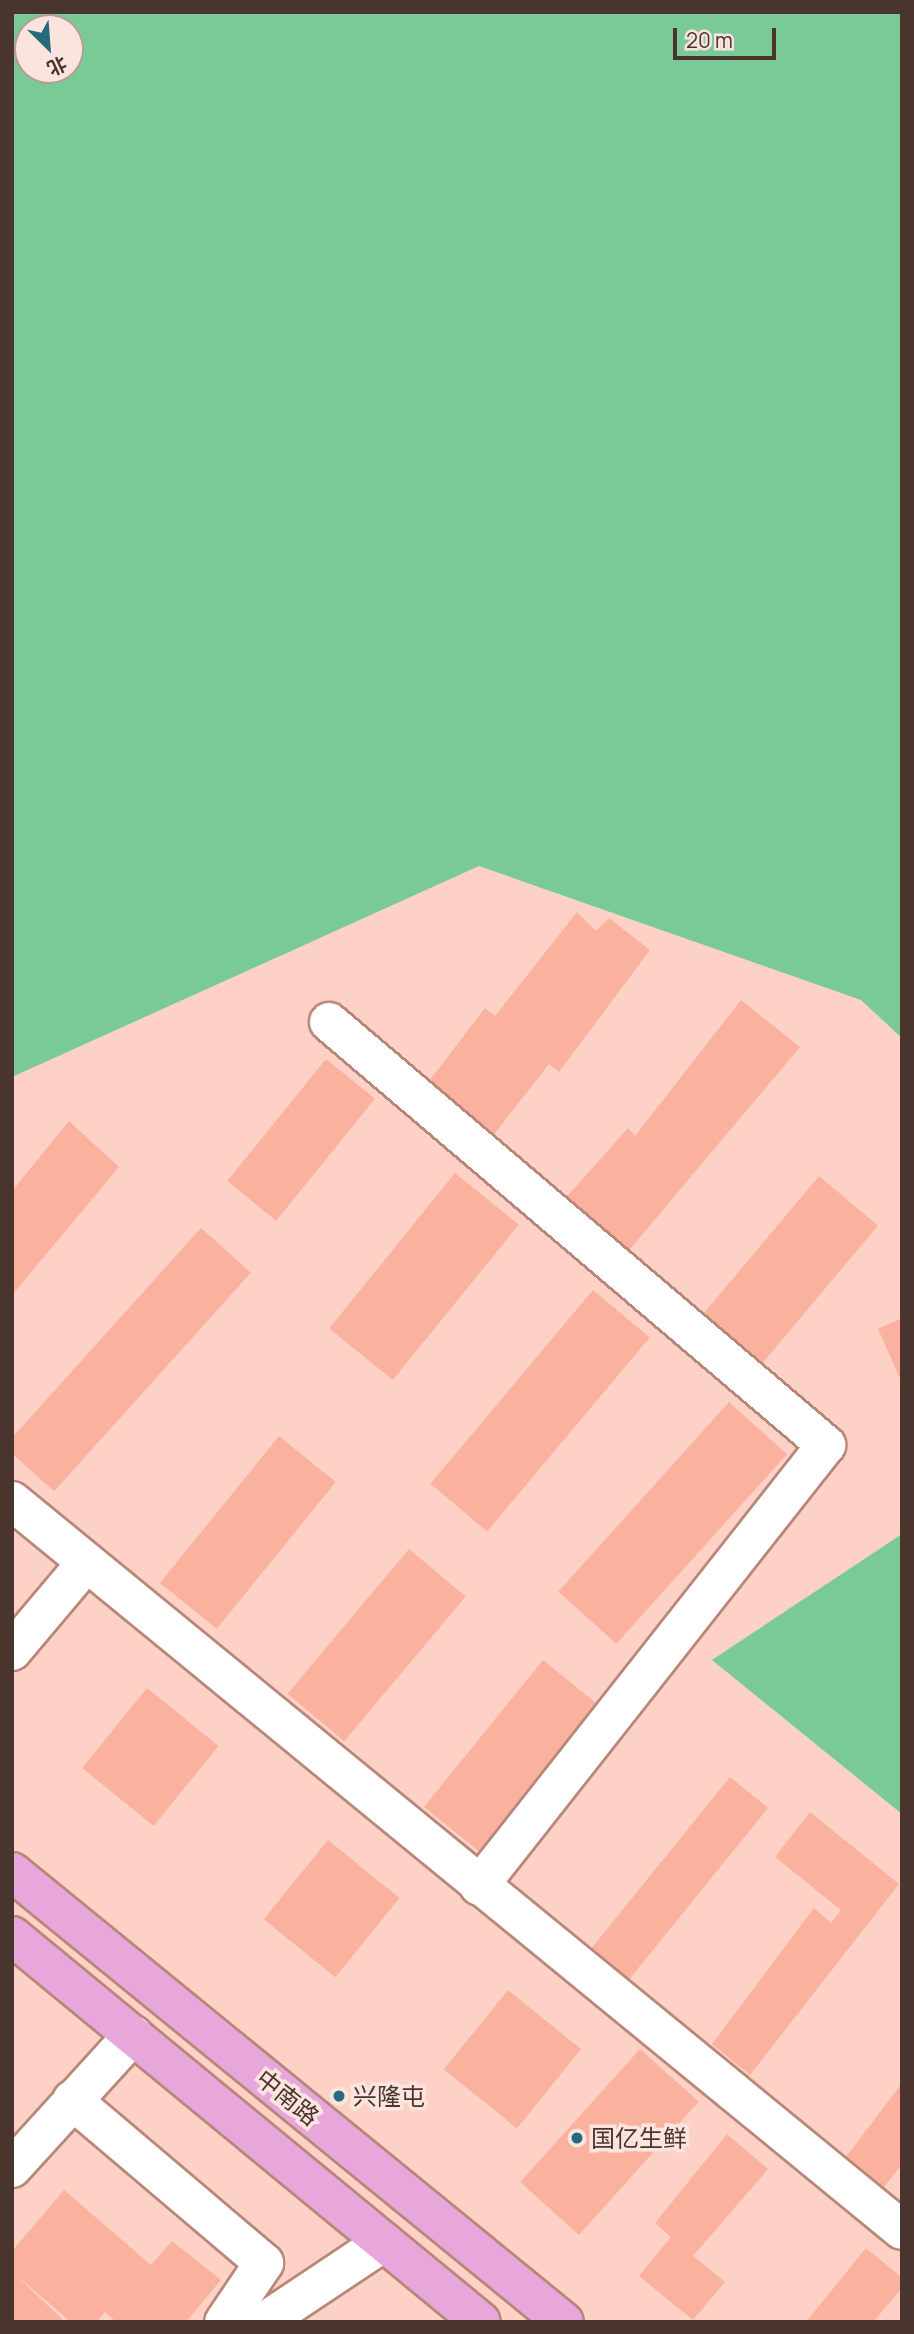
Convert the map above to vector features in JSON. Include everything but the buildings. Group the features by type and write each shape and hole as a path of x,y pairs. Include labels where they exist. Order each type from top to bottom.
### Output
{"main road":[{"name":"中南路","path":"12,1872 564,2322"},
{"path":"12,1936 481,2322"}],"street":[{"path":"329,1022 826,1446 479,1886"},
{"path":"12,1500 902,2231"},
{"path":"12,1651 87,1562"},
{"path":"12,2168 133,2035"},
{"path":"72,2100 264,2263 224,2322"},
{"path":"264,2322 384,2242"}],"green space":[{"path":"12,12 902,12 902,1038 861,1000 479,866 12,1077"},
{"path":"902,1534 902,1814 712,1660"}],"place":[{"name":"兴隆屯","path":"339,2096"},
{"name":"国亿生鲜","path":"577,2138"}]}
